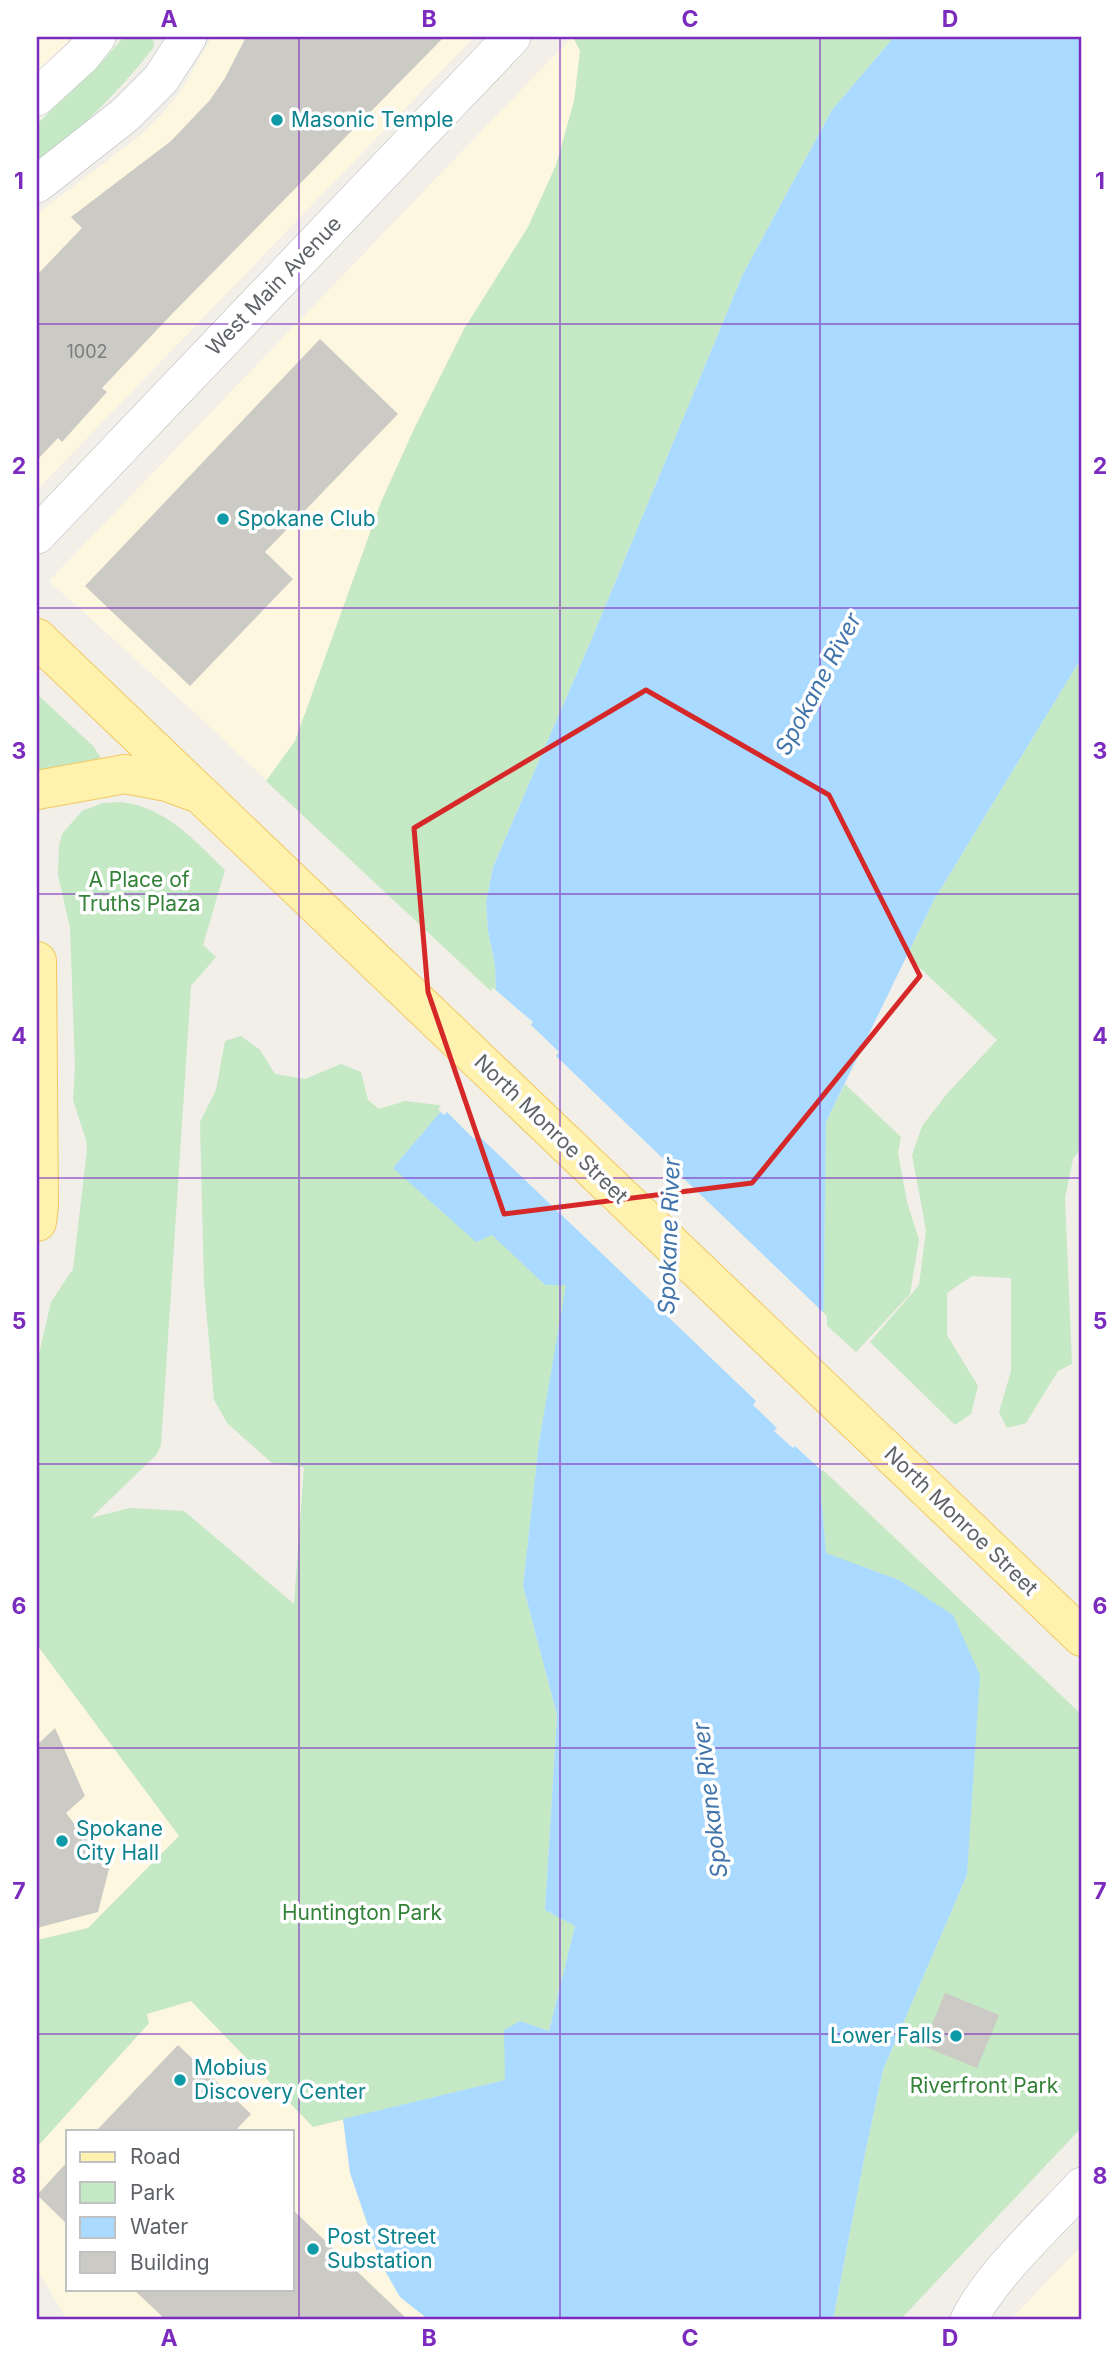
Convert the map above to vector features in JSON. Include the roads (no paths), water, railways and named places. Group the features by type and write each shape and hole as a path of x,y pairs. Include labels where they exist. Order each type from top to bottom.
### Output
{"main road":[{"name":"North Monroe Street","path":"37,638 1082,1637"},
{"name":"North Monroe Street","path":"37,790 125,774 167,782 203,795"},
{"path":"37,961 37,1222"}],"street":[{"path":"37,97 82,56 97,37"},
{"path":"37,184 125,115 161,79 188,37"},
{"name":"West Main Avenue","path":"37,535 512,37"},
{"path":"970,2320 993,2284 1082,2186"}],"water":[{"name":"Spokane River","path":"894,37 1082,37 1082,657 934,900 826,1122 821,1494 826,1553 899,1580 953,1615 980,1675 967,1875 883,2070 833,2320 429,2320 400,2297 381,2264 350,2173 343,2119 505,2080 504,2030 520,2021 549,2031 575,1926 545,1910 557,1715 523,1586 539,1442 566,1285 545,1285 492,1235 476,1242 393,1168 470,1077 492,1021 496,996 495,965 488,932 486,902 493,867 590,643 743,274 832,110"}],"place":[{"name":"Masonic Temple","path":"277,120"},
{"name":"Spokane Club","path":"223,519"},
{"name":"Spokane City Hall","path":"62,1841"},
{"name":"Lower Falls","path":"956,2036"},
{"name":"Mobius Discovery Center","path":"180,2080"},
{"name":"Post Street Substation","path":"313,2249"}],"park label":[{"name":"A Place of Truths Plaza","path":"139,892"},
{"name":"Huntington Park","path":"362,1913"},
{"name":"Riverfront Park","path":"984,2086"}]}
